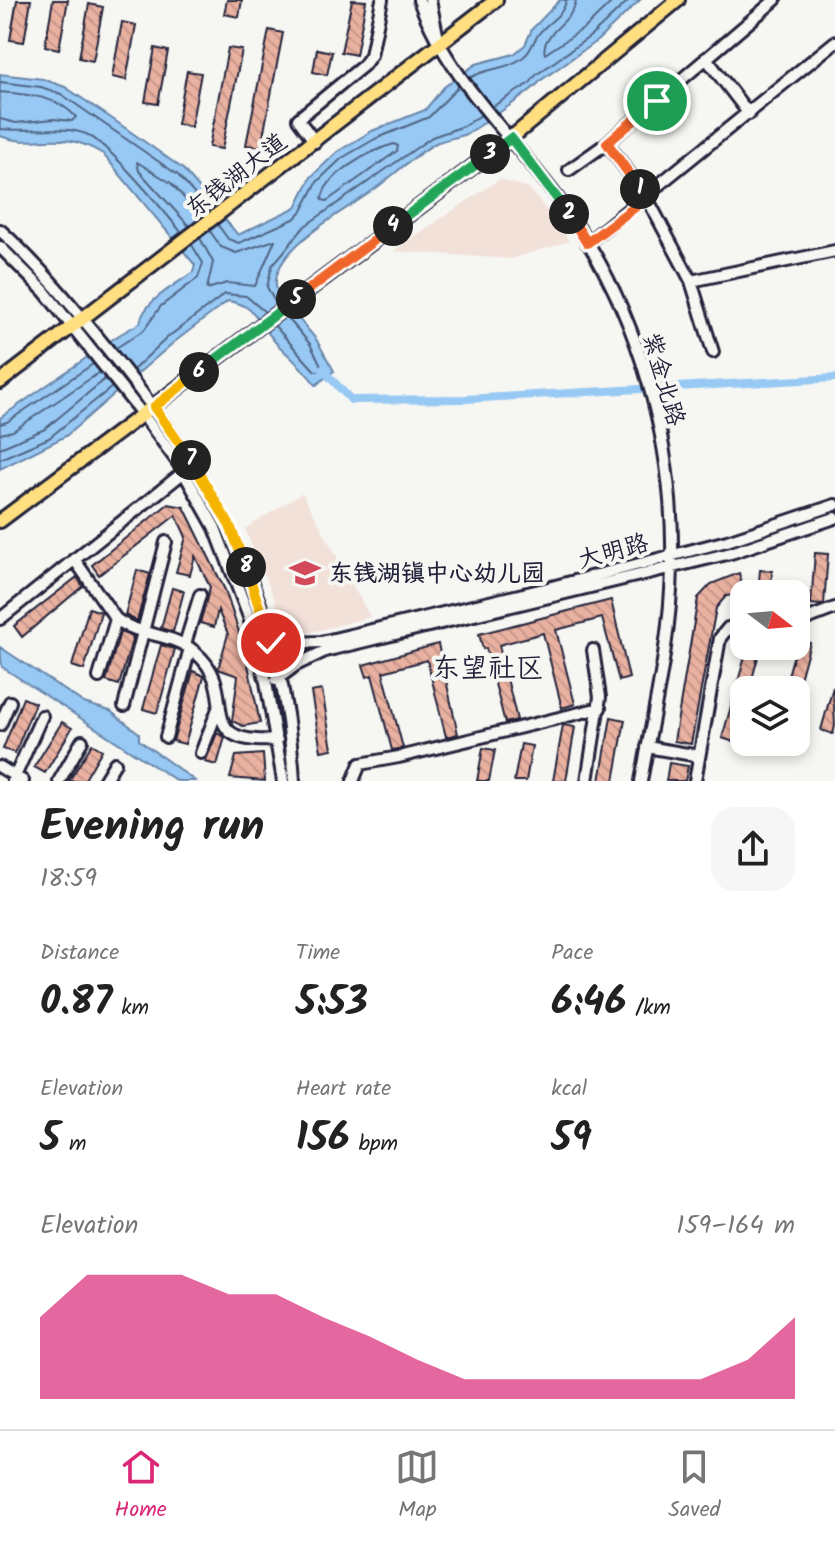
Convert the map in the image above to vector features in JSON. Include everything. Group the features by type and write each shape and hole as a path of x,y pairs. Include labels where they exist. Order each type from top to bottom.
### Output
{"main road":[{"name":"东钱湖大道","path":"0,382 82,325 496,0"},
{"path":"0,521 511,138 678,0"}],"street":[{"path":"315,142 298,119 364,65 371,55 382,0"},
{"path":"419,0 439,45"},
{"path":"430,0 439,45"},
{"path":"569,170 607,143 775,0"},
{"path":"587,243 647,198 835,42"},
{"name":"紫金北路","path":"439,45 568,212 623,313 645,373 664,457 672,562 641,781"},
{"path":"706,58 749,114"},
{"path":"607,143 647,198 691,281 713,352"},
{"path":"0,230 48,277 82,325 83,342 131,401 148,411 189,456 230,526 258,596 271,643 280,680 294,781"},
{"path":"0,247 82,325 144,394 148,411 231,563 266,682 283,781"},
{"path":"691,281 835,251"},
{"path":"0,619 184,472"},
{"name":"大明路","path":"266,682 280,680 296,665 325,651 672,562 835,505"},
{"name":"大明路","path":"257,647 271,643 321,642 796,533 835,518"},
{"path":"124,706 166,542"},
{"path":"74,559 116,619 188,646 207,663 215,676 226,728 234,737 247,741 277,740"},
{"path":"166,737 200,595"},
{"path":"810,618 835,608"},
{"path":"99,677 116,619"},
{"path":"695,781 720,638 730,628"},
{"path":"587,781 600,708 593,650"},
{"path":"0,725 10,702"},
{"path":"201,753 219,705"},
{"path":"353,781 360,764 368,761 408,755 600,708"},
{"path":"0,767 17,779 42,716"},
{"path":"59,781 82,741"},
{"path":"647,747 699,756"},
{"path":"104,781 115,763"}],"shaded area":[{"path":"500,179 530,189 570,241 511,259 393,251"},
{"name":"东钱湖镇中心幼儿园","path":"302,493 370,617 312,632 299,632 285,625 245,529"}],"water":[{"path":"560,0 640,0 598,40 518,100 466,134 436,143 420,153 309,235 282,263 276,279 278,294 316,339 334,371 316,385 273,340 253,312 228,301 173,343 66,436 0,469 0,418 140,323 147,308 193,272 195,265 103,154 73,141 25,141 0,136 0,74 43,79 65,87 114,120 183,169 238,235 296,207 311,177 337,152 372,131 425,110 444,87 476,64 514,54 525,45 532,29"},
{"path":"0,647 84,703 110,711 139,733 139,740 195,781 177,781 2,667"}],"building":[{"path":"17,0 31,0 24,42 10,40"},
{"path":"53,0 68,0 59,49 45,46"},
{"path":"227,0 242,0 239,17 224,14"},
{"path":"352,0 366,1 356,55 341,52"},
{"path":"89,4 103,7 93,61 79,58"},
{"path":"122,22 136,25 126,80 112,77"},
{"path":"269,30 283,33 261,147 246,145"},
{"path":"155,48 168,51 158,104 145,102"},
{"path":"228,48 242,50 222,149 209,147"},
{"path":"317,49 332,52 327,75 313,72"},
{"path":"187,71 201,73 191,127 177,124"},
{"path":"168,504 184,507 225,590 245,650 260,723 243,726 232,721 238,676 218,669 228,634 218,610 214,627 200,623 210,587 195,556 190,575 176,572 186,537 176,515 99,575 92,565"},
{"path":"815,553 828,554 824,604 821,605 811,604"},
{"path":"137,570 150,574 137,621 125,615"},
{"path":"760,570 772,571 772,580 759,580"},
{"path":"739,573 741,580 730,580 730,596 716,608 691,744 674,741 698,598 711,584"},
{"path":"77,577 83,586 22,637 14,626"},
{"path":"172,588 184,591 173,632 161,628"},
{"path":"611,600 629,678 619,681 602,618 556,630 575,704 562,708 543,633 499,645 517,720 505,723 486,648 483,649 479,634"},
{"path":"89,608 101,612 84,670 72,666"},
{"path":"120,632 133,637 119,685 106,681"},
{"path":"438,644 458,734 446,737 427,660 383,672 403,748 392,750 372,675 367,677 363,665"},
{"path":"161,645 175,649 157,713 143,709"},
{"path":"744,660 757,660 753,676 740,676"},
{"path":"792,660 805,660 801,676 788,676"},
{"path":"193,671 204,676 185,744 173,741"},
{"path":"833,687 835,726 833,734 821,730"},
{"path":"322,690 332,749 321,751 311,692"},
{"path":"23,698 35,703 15,753 3,749"},
{"path":"730,710 730,741 722,738"},
{"path":"611,717 625,720 614,781 600,781"},
{"path":"62,722 72,728 45,773 34,767"},
{"path":"563,725 575,727 566,781 553,781"},
{"path":"217,733 225,737 217,765 205,762"},
{"path":"92,744 102,750 84,781 69,781"},
{"path":"521,744 532,746 526,781 514,781"},
{"path":"483,748 495,750 489,781 477,781"},
{"path":"263,754 265,781 230,778 236,756"},
{"path":"669,763 688,766 685,781 666,781"}],"waterway":[{"path":"322,369 351,400 465,399 835,378"}],"place":[{"name":"东钱湖镇中心幼儿园","path":"305,573"}],"district":[{"name":"东望社区","path":"488,667"}],"route":[{"path":"271,643 258,596 230,526 189,456 154,407 511,138 568,212 587,243 647,198 607,143 657,101"}]}
